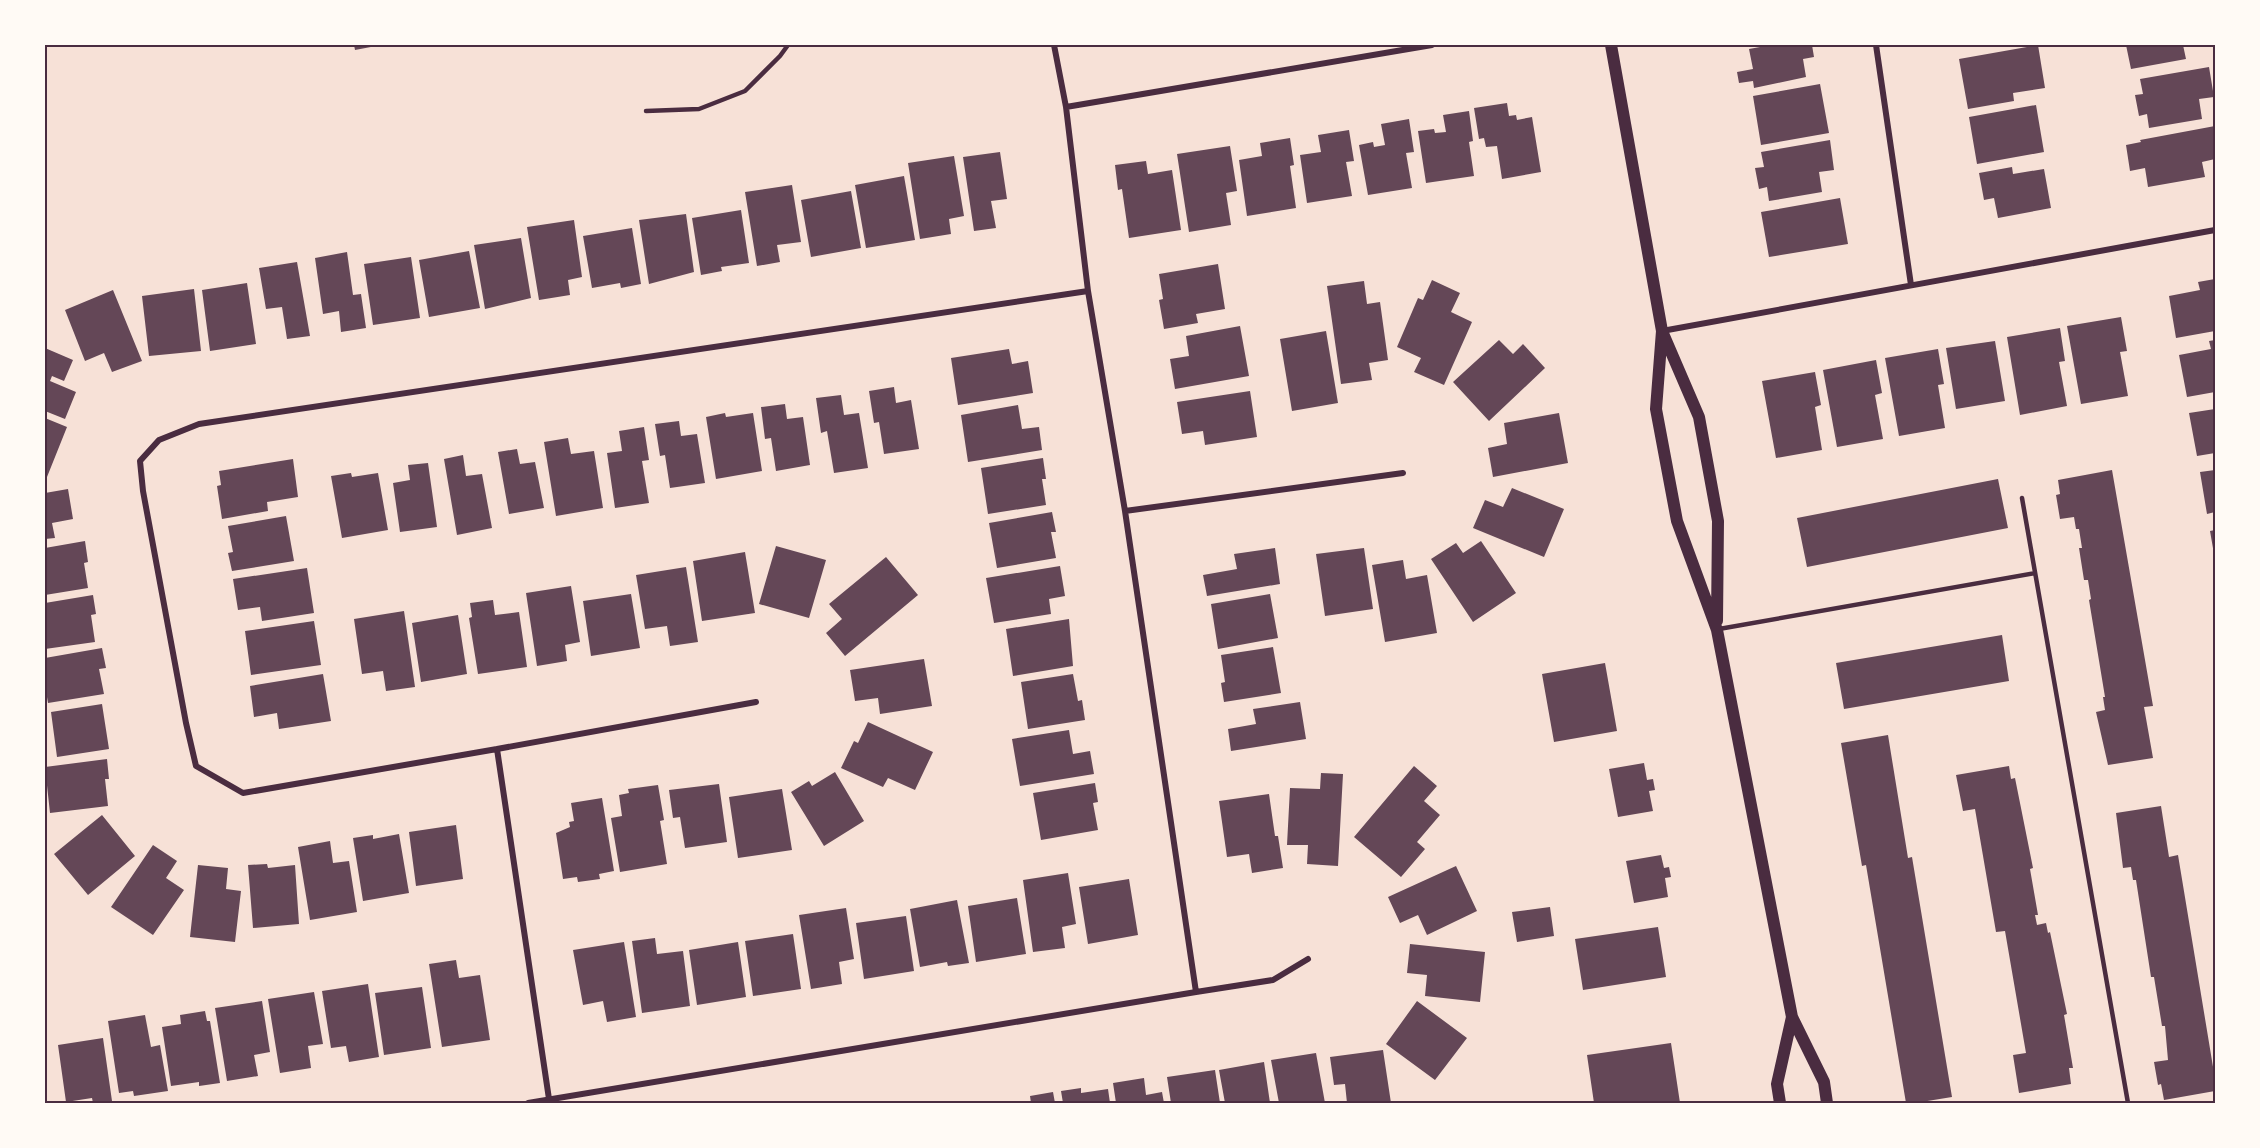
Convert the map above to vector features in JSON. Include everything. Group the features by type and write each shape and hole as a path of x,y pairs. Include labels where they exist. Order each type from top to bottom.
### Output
{"main road":[{"path":"1611,45 1662,331 1699,417 1710,475 1718,521 1717,630"},
{"path":"1662,331 1656,409 1677,521 1717,630 1792,1017 1824,1082 1827,1103"},
{"path":"1780,1103 1777,1084 1792,1017"}],"street":[{"path":"1054,45 1066,107 1088,291 1125,511 1196,992"},
{"path":"1066,107 1432,45"},
{"path":"1876,45 1911,285"},
{"path":"1662,331 2215,230"},
{"path":"756,702 243,793 196,766 143,491 140,461 159,440 199,424 1088,291"},
{"path":"1125,511 1403,472"},
{"path":"496,749 549,1099"},
{"path":"528,1103 1273,980 1308,959"}],"lane":[{"path":"646,111 699,109 745,91 788,45"},
{"path":"2022,498 2128,1103"},
{"path":"1717,630 2035,573"}],"building":[{"path":"354,45 376,45 376,46 355,50"},
{"path":"1771,45 1812,45 1814,57 1803,59 1806,77 1754,88 1753,81 1739,83 1737,72 1753,69 1749,49"},
{"path":"2038,45 2045,88 2013,93 2014,101 1968,109 1959,59"},
{"path":"2126,45 2183,45 2186,59 2131,69"},
{"path":"2209,67 2214,97 2199,99 2202,119 2149,128 2147,114 2139,116 2135,95 2143,94 2140,79"},
{"path":"1820,84 1829,133 1761,145 1753,96"},
{"path":"1507,103 1509,116 1516,115 1517,120 1532,117 1541,172 1502,179 1497,146 1486,147 1484,138 1479,139 1474,108"},
{"path":"2036,105 2044,152 1977,164 1969,117"},
{"path":"1469,111 1473,141 1469,142 1474,176 1426,183 1418,131 1434,129 1435,133 1446,132 1443,115"},
{"path":"1409,119 1414,152 1406,153 1412,188 1368,195 1359,145 1373,142 1374,147 1385,145 1381,124"},
{"path":"2215,126 2215,159 2202,162 2205,177 2148,187 2145,168 2130,171 2126,145 2141,142 2140,140"},
{"path":"1349,130 1354,161 1346,162 1352,196 1307,203 1300,155 1321,152 1318,135"},
{"path":"1290,138 1294,165 1290,166 1296,208 1247,216 1239,160 1262,156 1260,143"},
{"path":"1830,140 1834,170 1819,172 1822,192 1769,201 1767,187 1759,189 1755,168 1764,167 1761,152"},
{"path":"1230,146 1237,191 1226,193 1231,225 1189,232 1177,154"},
{"path":"1000,152 1007,199 991,201 996,228 974,231 963,157"},
{"path":"954,156 964,216 949,219 951,234 920,239 908,163"},
{"path":"1146,161 1148,174 1172,170 1181,230 1129,238 1122,189 1118,190 1115,165"},
{"path":"2012,167 2013,174 2044,169 2051,208 1998,218 1994,198 1984,200 1979,173"},
{"path":"904,176 915,240 866,248 855,185"},
{"path":"792,185 801,242 777,245 780,262 757,266 745,192"},
{"path":"851,191 861,248 811,257 801,200"},
{"path":"1840,198 1848,244 1769,257 1761,212"},
{"path":"741,210 749,263 721,267 722,271 701,275 692,218"},
{"path":"686,214 694,272 649,284 639,220"},
{"path":"574,220 582,277 568,280 570,295 539,300 527,227"},
{"path":"632,228 641,284 621,288 620,283 592,288 583,236"},
{"path":"521,238 531,298 485,309 474,245"},
{"path":"469,251 480,308 429,317 419,260"},
{"path":"347,252 353,295 361,294 366,328 341,332 339,311 323,314 315,258"},
{"path":"411,257 420,318 373,325 364,264"},
{"path":"297,262 310,336 287,339 282,307 266,309 259,268"},
{"path":"1218,264 1225,309 1196,314 1198,323 1164,329 1159,300 1163,299 1159,274"},
{"path":"2215,279 2215,331 2176,338 2169,296 2200,290 2198,282"},
{"path":"1432,280 1460,293 1451,312 1472,322 1444,385 1414,372 1421,358 1397,347 1418,298 1423,300"},
{"path":"1364,281 1367,304 1380,302 1388,360 1369,363 1372,380 1341,384 1327,286"},
{"path":"247,283 256,344 210,351 202,290"},
{"path":"194,289 201,351 149,356 142,296"},
{"path":"113,290 142,361 112,372 104,353 85,361 65,310"},
{"path":"2121,317 2127,351 2120,352 2128,396 2081,404 2067,326"},
{"path":"1240,326 1249,376 1175,389 1170,359 1189,356 1186,336"},
{"path":"2060,328 2065,361 2059,362 2067,406 2020,415 2007,337"},
{"path":"1326,331 1338,403 1292,411 1280,339"},
{"path":"1499,340 1513,354 1523,344 1545,368 1489,421 1453,382"},
{"path":"2215,340 2215,392 2187,397 2179,355 2211,349 2209,341"},
{"path":"1995,341 2005,401 1956,409 1946,348"},
{"path":"45,348 73,360 64,381 52,376 50,381 76,392 65,419 45,411"},
{"path":"1009,349 1012,364 1028,361 1033,393 958,405 951,358"},
{"path":"1938,349 1944,384 1938,385 1945,428 1899,436 1885,358"},
{"path":"1876,360 1882,393 1875,395 1883,439 1837,447 1823,370"},
{"path":"1815,372 1821,405 1815,407 1822,450 1776,458 1762,381"},
{"path":"894,387 896,403 911,400 919,449 884,454 879,422 874,423 869,391"},
{"path":"1250,391 1257,437 1205,445 1203,431 1182,434 1177,402"},
{"path":"841,395 844,415 859,413 868,468 834,473 827,431 821,433 816,398"},
{"path":"785,404 787,419 803,417 810,465 776,471 771,438 765,439 761,407"},
{"path":"1018,405 1022,429 1039,427 1042,450 968,462 961,415"},
{"path":"2215,409 2215,453 2197,456 2189,413"},
{"path":"725,413 726,417 753,413 762,471 716,479 706,417"},
{"path":"1559,413 1568,463 1493,477 1488,448 1507,444 1504,423"},
{"path":"45,418 67,427 47,477 45,476"},
{"path":"679,421 681,436 697,434 705,483 670,488 665,455 660,456 655,424"},
{"path":"644,427 649,460 642,461 649,503 615,508 607,453 622,451 619,431"},
{"path":"568,438 571,454 594,451 603,508 556,516 544,442"},
{"path":"517,449 520,464 535,462 544,508 509,514 498,452"},
{"path":"463,455 466,476 482,474 492,528 457,535 444,459"},
{"path":"1043,458 1046,479 1042,479 1046,505 988,514 981,468"},
{"path":"293,459 298,497 267,502 268,511 222,519 217,486 221,485 219,471"},
{"path":"428,463 437,527 400,532 393,483 410,480 408,465"},
{"path":"2112,470 2153,706 2144,707 2153,758 2108,765 2096,712 2105,710 2103,697 2105,697 2089,600 2091,599 2088,580 2084,580 2079,548 2082,548 2079,529 2076,529 2074,517 2060,519 2056,495 2060,494 2058,480"},
{"path":"2215,470 2215,512 2207,514 2200,472"},
{"path":"351,473 352,477 378,473 388,530 342,538 331,476"},
{"path":"1998,479 2008,528 1807,567 1797,518"},
{"path":"1512,488 1564,509 1544,557 1473,528 1485,500 1503,507"},
{"path":"68,489 73,519 52,523 55,538 45,539 45,493"},
{"path":"1052,512 1056,532 1051,532 1056,558 997,568 989,523"},
{"path":"286,516 294,561 232,571 228,553 233,552 228,526"},
{"path":"2215,530 2215,554 2214,554 2210,531"},
{"path":"85,541 88,562 84,563 88,588 45,595 45,548"},
{"path":"1481,541 1516,593 1473,622 1431,559 1456,543 1463,553"},
{"path":"776,546 826,560 809,618 759,604"},
{"path":"1275,548 1280,584 1207,596 1203,575 1237,569 1234,554"},
{"path":"1364,548 1373,609 1325,616 1316,554"},
{"path":"745,552 755,613 702,621 693,561"},
{"path":"886,557 918,595 845,656 826,633 842,619 829,604"},
{"path":"1403,560 1406,579 1427,575 1437,633 1385,642 1372,565"},
{"path":"1060,566 1065,596 1049,599 1051,614 994,623 986,578"},
{"path":"686,567 698,642 670,646 667,626 645,629 636,575"},
{"path":"307,568 314,613 262,621 260,607 238,610 233,579"},
{"path":"571,586 580,642 565,645 567,661 537,666 526,593"},
{"path":"631,594 640,648 591,656 583,601"},
{"path":"1270,594 1278,638 1218,649 1211,604"},
{"path":"93,595 96,614 91,615 95,642 45,649 45,603"},
{"path":"493,600 495,615 519,612 527,667 478,674 469,618 472,617 470,603"},
{"path":"404,611 415,687 386,691 383,671 362,674 354,619"},
{"path":"458,615 467,674 421,682 412,623"},
{"path":"1069,619 1073,666 1013,676 1006,629"},
{"path":"314,621 321,665 251,675 245,631"},
{"path":"2002,635 2009,681 1844,709 1836,663"},
{"path":"1273,647 1281,693 1224,702 1221,683 1225,682 1221,655"},
{"path":"102,648 106,668 99,669 104,694 48,703 45,658"},
{"path":"924,659 932,706 880,714 878,698 855,701 850,670"},
{"path":"1605,663 1617,731 1554,742 1542,674"},
{"path":"323,674 331,721 279,729 277,713 254,717 250,686"},
{"path":"1073,674 1078,701 1082,700 1085,720 1028,729 1021,682"},
{"path":"1300,702 1306,739 1231,751 1228,729 1256,724 1253,709"},
{"path":"102,704 109,749 57,757 51,712"},
{"path":"868,722 933,752 915,790 888,778 883,787 841,768 854,741 858,743"},
{"path":"1069,730 1073,754 1090,751 1094,774 1020,786 1012,739"},
{"path":"1888,735 1908,858 1912,857 1952,1097 1915,1103 1906,1103 1866,865 1862,866 1841,743"},
{"path":"107,759 109,779 105,779 108,806 50,813 45,767"},
{"path":"1644,763 1647,780 1653,779 1655,790 1649,791 1653,811 1618,817 1609,769"},
{"path":"1414,766 1437,786 1424,801 1440,815 1417,842 1425,849 1401,877 1354,837"},
{"path":"2009,766 2011,779 2015,778 2033,868 2030,869 2038,915 2035,915 2037,925 2046,923 2048,933 2050,932 2067,1014 2064,1015 2073,1068 2069,1068 2071,1084 2019,1093 2013,1055 2026,1053 2005,931 1996,932 1975,809 1963,811 1956,775"},
{"path":"835,772 864,821 824,846 791,792 809,781 812,786"},
{"path":"1321,773 1343,774 1338,866 1307,864 1308,845 1287,845 1290,788 1320,789"},
{"path":"1095,783 1098,802 1093,803 1098,830 1041,840 1033,793"},
{"path":"719,784 727,842 685,848 680,817 673,818 669,790"},
{"path":"658,785 664,820 660,821 667,864 620,872 611,818 622,816 619,795 629,793 628,789"},
{"path":"782,789 792,850 738,858 729,797"},
{"path":"1269,794 1275,836 1278,836 1283,868 1252,873 1249,854 1227,857 1219,801"},
{"path":"602,798 614,871 599,874 600,879 578,882 577,877 563,879 556,833 570,827 569,822 574,821 571,803"},
{"path":"2161,806 2169,857 2178,855 2215,1079 2215,1091 2164,1100 2161,1084 2158,1085 2154,1062 2168,1060 2165,1026 2162,1026 2154,977 2151,977 2136,880 2133,880 2131,867 2123,868 2116,813"},
{"path":"102,815 135,856 88,895 54,854"},
{"path":"456,825 463,879 416,886 409,832"},
{"path":"399,834 409,893 363,901 353,838 373,835 373,839"},
{"path":"330,841 333,863 349,861 357,912 310,920 298,847"},
{"path":"153,845 177,861 166,878 184,890 153,935 111,907"},
{"path":"1661,855 1664,868 1669,867 1671,877 1665,878 1668,897 1634,903 1626,861"},
{"path":"267,864 268,868 295,865 299,924 253,928 248,865"},
{"path":"198,865 228,868 226,889 241,891 235,942 190,937"},
{"path":"1456,866 1477,911 1427,935 1418,915 1400,923 1388,897"},
{"path":"1068,873 1076,924 1062,927 1065,948 1033,952 1023,880"},
{"path":"1129,879 1138,935 1088,944 1079,887"},
{"path":"1017,898 1026,954 976,962 968,906"},
{"path":"957,900 969,963 948,966 947,962 920,967 910,909"},
{"path":"1550,907 1554,936 1517,942 1512,912"},
{"path":"846,908 854,959 839,962 842,984 811,989 799,915"},
{"path":"906,916 914,971 864,979 856,923"},
{"path":"1658,927 1666,977 1583,990 1575,939"},
{"path":"793,934 801,989 753,996 745,941"},
{"path":"655,938 657,954 683,951 690,1006 642,1013 632,941"},
{"path":"624,942 636,1017 607,1022 603,1001 583,1005 573,950"},
{"path":"738,942 746,997 697,1005 689,950"},
{"path":"1410,944 1485,952 1480,1002 1425,996 1427,975 1407,973"},
{"path":"456,960 459,978 480,975 490,1040 442,1047 429,964"},
{"path":"368,984 379,1057 349,1062 346,1046 331,1048 322,991"},
{"path":"422,987 431,1048 384,1055 375,993"},
{"path":"314,992 323,1044 308,1046 311,1068 280,1073 268,999"},
{"path":"262,1001 270,1052 254,1055 258,1076 227,1081 215,1008"},
{"path":"1417,1001 1467,1038 1435,1080 1386,1044"},
{"path":"205,1011 207,1021 210,1021 220,1083 199,1086 199,1082 171,1086 162,1027 181,1024 180,1015"},
{"path":"145,1015 151,1047 160,1045 168,1091 134,1096 133,1091 119,1093 108,1021"},
{"path":"103,1038 112,1101 93,1103 92,1098 66,1102 58,1045"},
{"path":"1671,1043 1680,1103 1594,1103 1587,1055"},
{"path":"1383,1050 1391,1103 1347,1103 1345,1084 1334,1085 1330,1057"},
{"path":"1316,1053 1325,1103 1279,1103 1271,1060"},
{"path":"1264,1062 1270,1103 1225,1103 1219,1070"},
{"path":"1215,1070 1220,1103 1171,1103 1167,1077"},
{"path":"1144,1078 1146,1095 1162,1092 1164,1103 1116,1103 1113,1083"},
{"path":"1081,1088 1081,1093 1108,1089 1110,1103 1063,1103 1061,1091"},
{"path":"1053,1092 1055,1103 1031,1103 1030,1096"}]}
